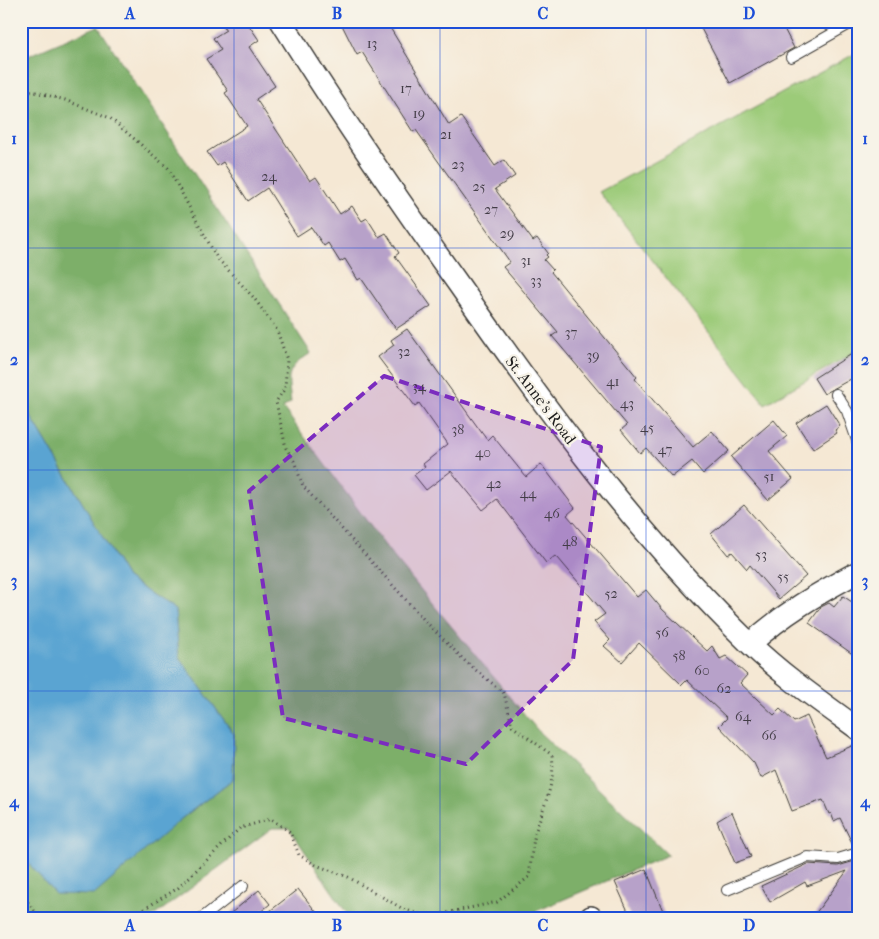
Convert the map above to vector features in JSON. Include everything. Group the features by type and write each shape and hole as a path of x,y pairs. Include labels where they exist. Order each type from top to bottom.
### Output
{"street":[{"name":"St. Anne's Road","path":"280,21 392,192 530,388 604,482 651,538 750,644 803,688 858,729"},
{"path":"750,644 775,621 800,603 858,572"}],"lane":[{"path":"791,57 855,21"},
{"path":"836,394 847,411 858,443"},
{"path":"727,890 807,857 838,860 858,853"},
{"path":"202,918 243,886"}],"path":[{"path":"21,88 65,100 110,118 168,168 216,258 254,298 277,330 287,360 285,388 276,402 286,448 294,461 303,486 426,622 466,662 504,693 512,726 552,755 554,768 548,798 536,831 528,877 497,902 428,917 403,909 348,877 316,865 299,855 290,832 271,818 240,828 178,888 136,914 39,917 21,894"}],"highlighted area":[{"path":"384,376 601,447 573,660 466,764 283,718 249,491"}],"green space":[{"path":"98,26 311,353 297,363 290,373 291,402 283,408 392,555 540,733 668,855 520,918 350,918 289,828 272,828 151,918 21,918 21,851 24,858 181,819 233,779 234,734 179,657 175,610 127,578 21,400 21,59"},
{"path":"858,52 858,350 765,404 599,192"}],"water":[{"path":"21,400 127,578 175,610 179,657 234,734 233,779 181,819 94,895 55,894 24,858 21,851"}],"building":[{"path":"220,21 246,21 259,40 249,47 275,86 256,99 310,181 316,177 340,214 352,206 362,221 367,218 379,237 386,233 399,253 395,256 431,306 396,329 361,278 358,280 345,259 340,262 328,243 324,246 311,227 297,236 267,188 248,201 223,162 217,166 207,152 247,126 225,93 228,91 206,59 221,50 213,38 226,30"},
{"path":"340,21 386,21 449,125 461,117 495,166 504,160 515,176 495,189 533,241 537,238 548,253 546,255 548,257 544,260 553,270 551,272 637,377 635,379 693,447 712,431 729,451 703,474 692,461 672,477 646,448 640,453 621,430 627,425 552,336 558,332 503,267 510,262 416,130 413,132 362,52 357,55"},
{"path":"697,21 780,21 794,48 730,83"},
{"path":"407,329 487,440 492,435 526,477 541,464 575,508 567,515 637,597 646,590 662,609 707,651 712,646 720,659 726,656 747,675 740,683 774,715 780,709 794,722 807,716 826,757 854,745 858,755 858,846 854,847 840,818 834,821 823,800 792,811 776,770 761,778 754,763 719,726 727,718 687,680 682,685 639,643 622,662 604,646 610,640 594,622 605,614 558,558 555,556 546,563 497,499 483,510 451,471 426,490 414,475 425,467 423,464 448,444 419,403 415,406 378,357 394,345 391,340"},
{"path":"858,350 858,375 824,394 814,378"},
{"path":"826,404 840,426 835,430 837,433 813,449 796,423"},
{"path":"774,420 787,436 769,451 793,479 768,500 731,457"},
{"path":"744,505 806,576 779,599 750,565 747,569 732,552 728,555 711,534"},
{"path":"843,596 858,606 858,658 809,623 821,607 829,603 834,607"},
{"path":"732,812 751,857 735,863 717,821"},
{"path":"858,860 858,907 850,918 812,918 847,871 807,886 805,882 770,902 761,886 808,864 838,866"},
{"path":"646,869 666,918 631,918 615,882"},
{"path":"298,889 321,918 261,918"},
{"path":"259,890 270,904 253,918 225,918"}]}
